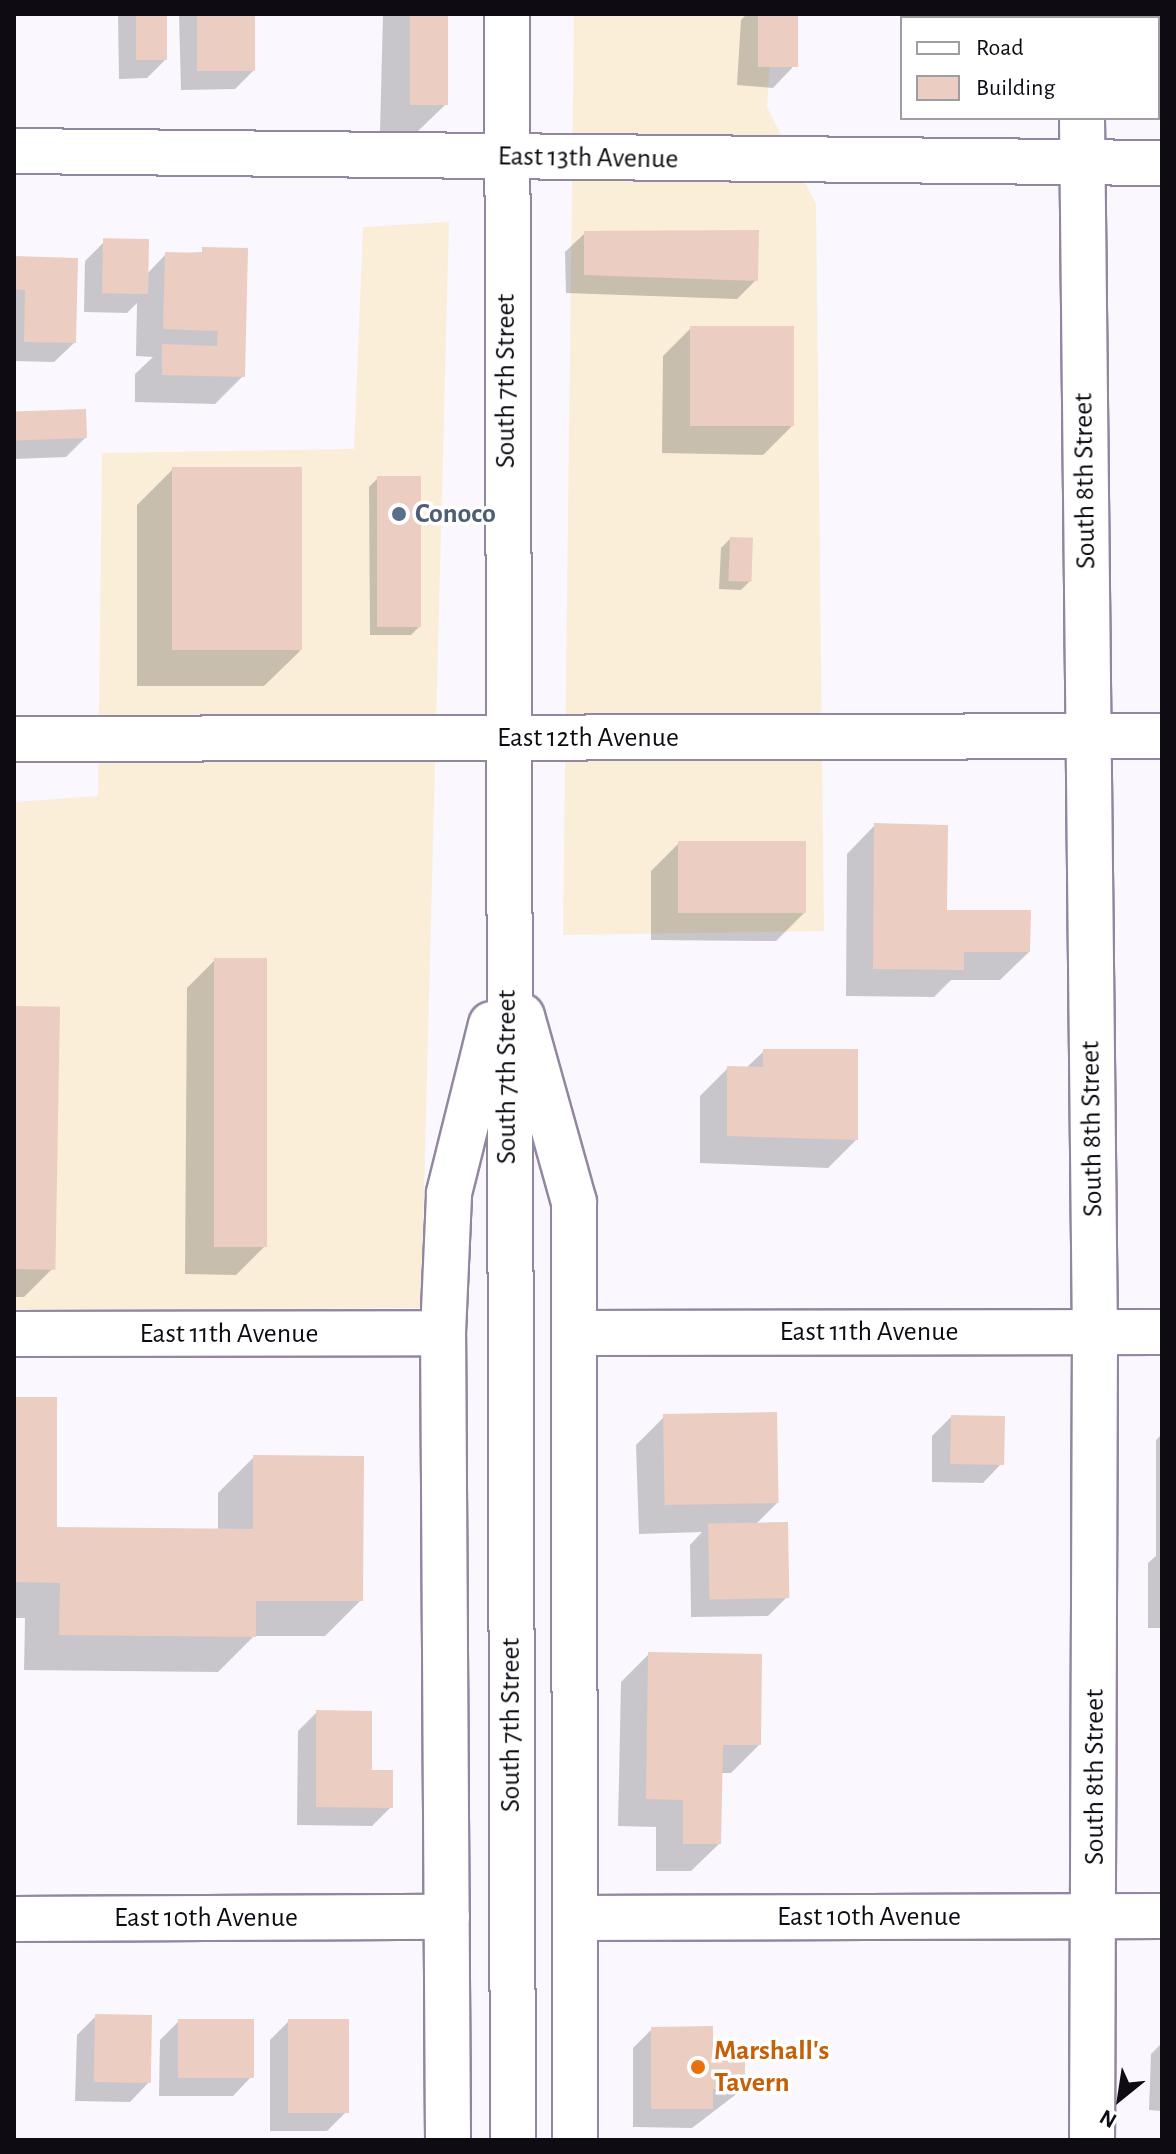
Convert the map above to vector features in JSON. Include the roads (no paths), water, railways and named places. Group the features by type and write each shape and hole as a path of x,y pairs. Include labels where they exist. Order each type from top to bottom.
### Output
{"street":[{"name":"South 7th Street","path":"507,14 506,738 513,2140"},
{"name":"South 8th Street","path":"1082,120 1095,1331 1092,2140"},
{"name":"East 13th Avenue","path":"14,151 1162,163"},
{"name":"East 12th Avenue","path":"14,739 1162,736"},
{"path":"507,964 574,1202 575,2140"},
{"path":"448,2140 443,1333 449,1193 507,964"},
{"name":"East 11th Avenue","path":"576,1333 1162,1332"},
{"name":"East 11th Avenue","path":"14,1334 443,1333"},
{"name":"East 10th Avenue","path":"575,1918 1162,1916"},
{"name":"East 10th Avenue","path":"14,1919 447,1917"}],"place":[{"name":"Conoco","path":"399,514"},
{"name":"Marshall's Tavern","path":"698,2067"}]}
